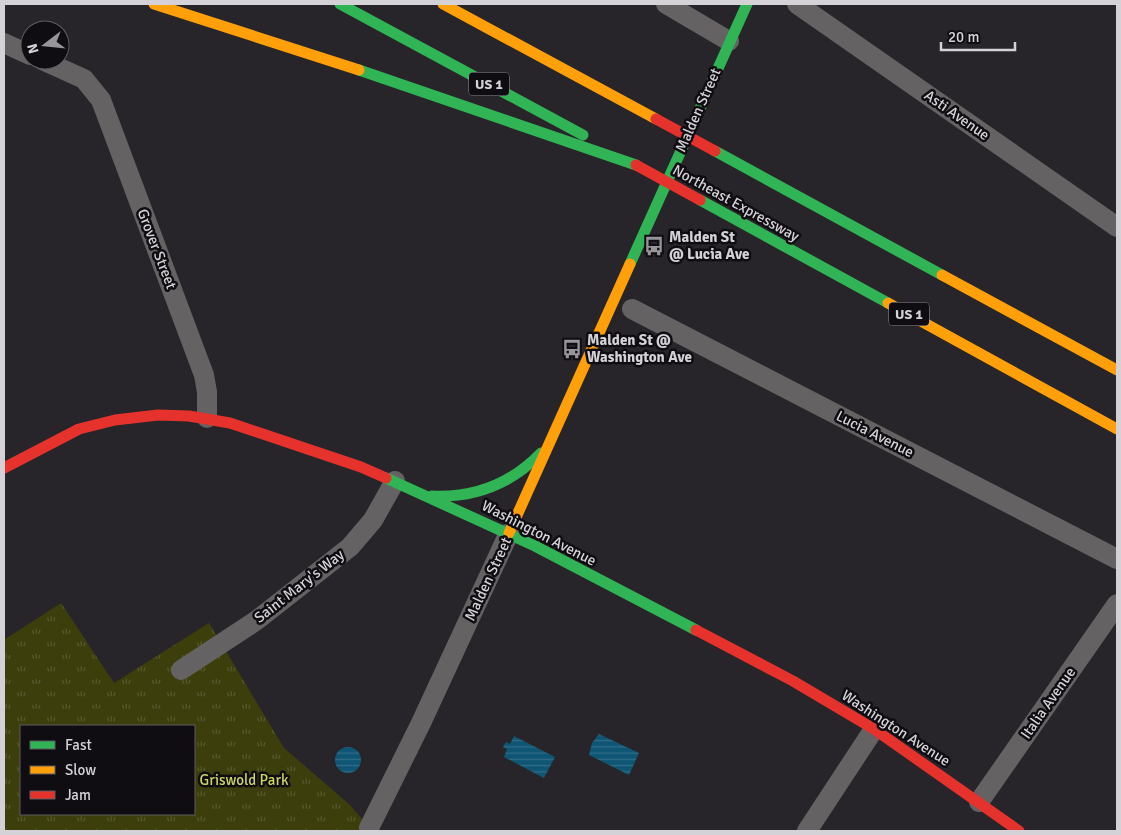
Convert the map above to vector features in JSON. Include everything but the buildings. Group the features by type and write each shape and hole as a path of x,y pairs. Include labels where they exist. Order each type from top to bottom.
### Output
{"main road":[{"path":"154,4 279,42 520,128 636,165"},
{"name":"Northeast Expressway","path":"340,4 1117,429"},
{"path":"443,4 1117,370"},
{"name":"Malden Street","path":"508,533 747,4"},
{"path":"614,300 632,309"},
{"name":"Washington Avenue","path":"4,468 63,436 98,424 158,415 206,418 267,434 395,481 426,495 508,533 748,656 874,729 1020,831"},
{"path":"426,495 463,496 494,486 527,466 549,444"}],"street":[{"path":"666,4 730,41"},
{"name":"Asti Avenue","path":"797,4 1117,227"},
{"path":"4,43 20,50"},
{"name":"Grover Street","path":"65,70 91,85 104,108 201,366 207,392 206,418"},
{"name":"Lucia Avenue","path":"632,309 1117,560"},
{"name":"Saint Mary's Way","path":"181,670 257,620 350,547 373,520 395,481"},
{"name":"Malden Street","path":"369,828 421,724 508,533"},
{"name":"Italia Avenue","path":"979,802 1117,604"},
{"path":"807,831 874,729"}],"green space":[{"name":"Griswold Park","path":"61,603 114,683 209,623 284,748 350,805 372,831 4,831 4,640"}],"water":[{"path":"599,734 639,753 629,775 589,755 592,743"},
{"path":"514,736 555,757 544,778 504,757 507,749 503,747 506,742 510,744"},
{"path":"348,747 357,751 361,760 357,769 348,773 339,769 335,760 339,751"}],"traffic: fast":[{"path":"340,4 583,135"},
{"path":"630,264 747,4"},
{"path":"359,70 636,165"},
{"path":"715,151 942,275"},
{"path":"700,200 888,303"},
{"path":"432,496 463,494 491,487 517,473 541,453"},
{"path":"386,478 535,546 696,630"}],"traffic: slow":[{"path":"154,4 359,70"},
{"path":"443,4 656,119"},
{"path":"509,533 630,264"},
{"path":"942,275 1117,370"},
{"path":"888,303 1117,429"}],"traffic: jam":[{"path":"656,119 715,151"},
{"path":"636,165 700,200"},
{"path":"4,468 79,429 115,420 158,415 189,416 230,423 361,467 386,478"},
{"path":"696,630 793,681 874,729 1019,831"}],"place":[{"name":"Malden St @ Lucia Ave","path":"654,246"},
{"name":"Malden St @ Washington Ave","path":"572,349"}]}
